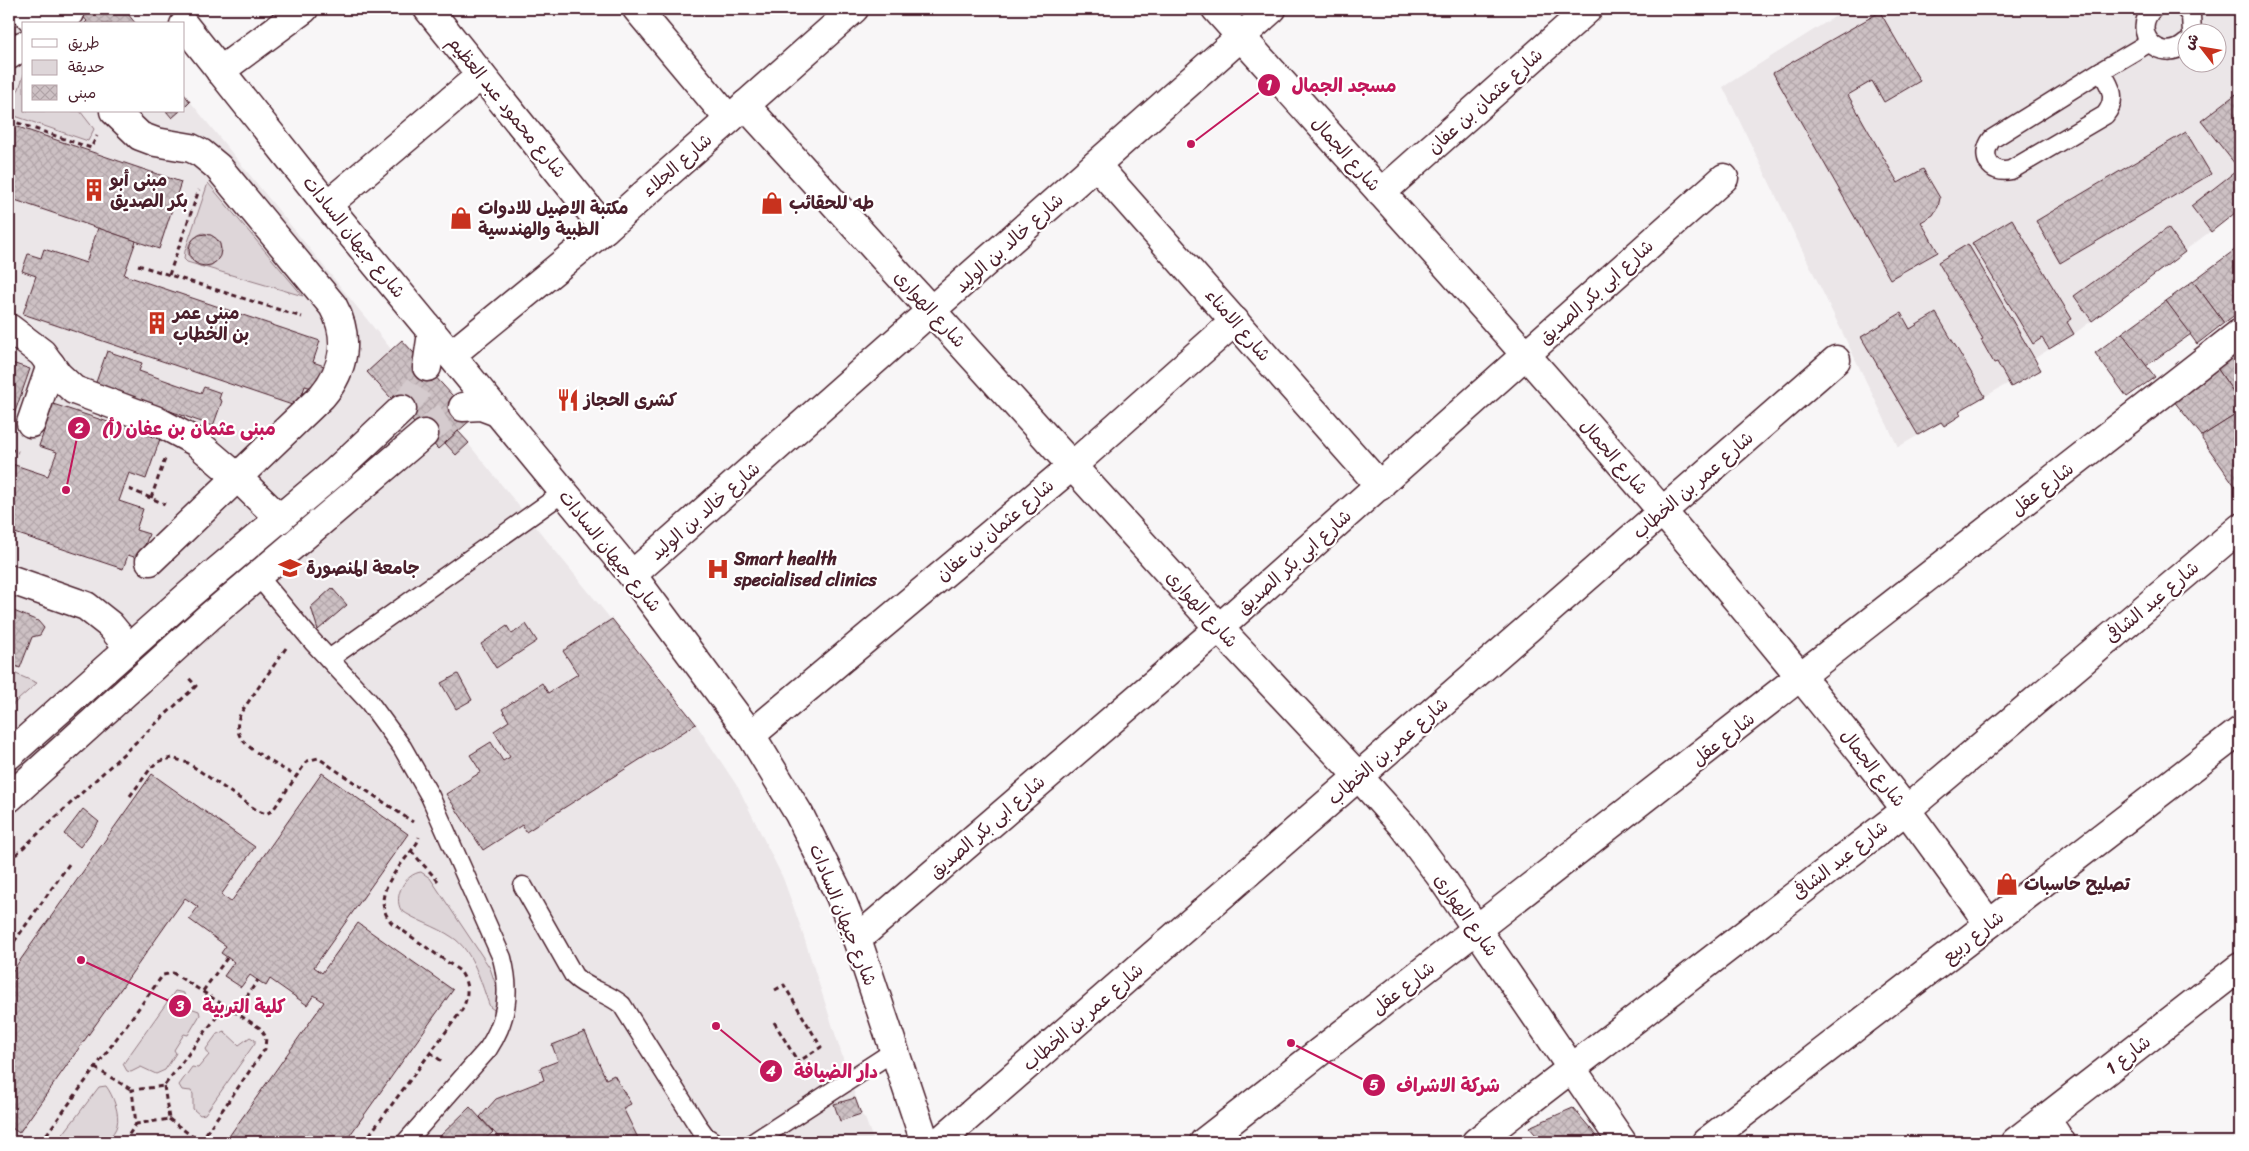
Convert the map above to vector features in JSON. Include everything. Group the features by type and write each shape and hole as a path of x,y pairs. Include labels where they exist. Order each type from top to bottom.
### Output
{"street":[{"path":"23,9 35,22"},
{"name":"شارع جيهان السادات","path":"170,9 181,22"},
{"path":"220,71 304,9"},
{"name":"شارع محمود عبد العظيم","path":"428,9 605,229"},
{"name":"شارع الهوارى","path":"637,9 932,311 1219,628 1402,825 1441,877 1622,1142"},
{"name":"شارع الجلاء","path":"451,355 605,229 854,9"},
{"name":"شارع الجمال","path":"1216,9 1663,512 1802,678 1906,810 1989,924"},
{"name":"شارع خالد بن الوليد","path":"632,575 1272,9"},
{"name":"شارع عثمان بن عفان","path":"1381,193 1588,9"},
{"name":"شارع جيهان السادات","path":"185,27 327,205 632,575 751,735 821,854 857,939 925,1142"},
{"path":"9,55 22,46"},
{"path":"327,205 481,75"},
{"path":"115,112 140,136 156,142 191,148 210,159 333,306 343,330 344,353 336,376 330,386 150,561"},
{"name":"شارع الامناء","path":"1096,165 1380,486"},
{"name":"شارع ابى بكر الصديق","path":"857,939 1219,628 1724,178"},
{"name":"شارع عثمان بن عفان","path":"751,735 1072,466 1234,321"},
{"path":"9,328 42,353 58,375 74,390 155,420 176,430 214,456 280,518"},
{"path":"427,367 432,344 432,333"},
{"name":"شارع عقل","path":"1204,1142 1802,678 2240,333"},
{"name":"شارع عمر بن الخطاب","path":"939,1142 1836,360"},
{"path":"31,422 52,365"},
{"path":"463,407 481,406 497,412"},
{"path":"9,755 190,593 336,471 402,409"},
{"path":"9,798 209,617 424,434"},
{"path":"336,471 356,492"},
{"name":"شارع عبد الشافى","path":"1476,1142 1906,810 2240,528"},
{"path":"9,579 86,606 110,625 129,648"},
{"path":"190,593 209,617"},
{"name":"شارع ربيع","path":"1706,1142 2240,731"},
{"name":"شارع 1","path":"2015,1142 2240,967"},
{"path":"2046,1119 2061,1142"}],"lane":[{"path":"2153,9 2144,23 2145,33 2150,42 2157,48 2167,52 2176,50"},
{"path":"2101,71 2113,94 2112,102 2105,115 2011,170 2002,172 1994,170 1988,163 1985,155 1986,146 1992,139 2101,71 2150,42"},
{"path":"329,659 564,492"},
{"path":"258,576 387,724 417,771 502,958 507,977 506,1006 498,1033 488,1050 406,1142"},
{"path":"523,886 574,976 586,986 608,995 622,1005 698,1126 706,1137 714,1142"},
{"path":"754,1142 894,1051"}],"path":[{"path":"9,120 91,148 99,133"},
{"path":"169,275 210,159"},
{"path":"9,202 11,202 9,210"},
{"path":"138,265 343,330"},
{"path":"151,498 176,430"},
{"path":"129,489 196,517"},
{"path":"297,777 243,742 237,727 242,711 301,627"},
{"path":"9,861 196,686 166,656"},
{"path":"130,796 157,762 172,758 188,763 258,812 266,814 274,810 310,759 318,758 416,826"},
{"path":"364,1142 462,1010 468,994 460,971 392,923 386,916 383,908 384,890 417,843 419,832"},
{"path":"9,950 69,864"},
{"path":"203,991 227,958"},
{"path":"41,1142 163,975 173,973 264,1032 267,1043 200,1142 169,1119 164,1086"},
{"path":"236,1013 258,980"},
{"path":"775,990 784,984 821,1047 798,1062"},
{"path":"95,1068 132,1090 164,1086 225,1006"},
{"path":"774,1022 820,1099"},
{"path":"124,1142 136,1124 132,1090"},
{"path":"136,1124 169,1119"}],"shaded area":[{"name":"جامعة المنصورة","path":"9,9 124,9 134,22 22,22 22,112 185,112 185,95 391,349 402,340 473,418 458,431 696,724 739,789 783,878 861,1114 865,1118 874,1142 9,1142"},
{"path":"1847,9 2240,9 2240,209 2074,334 2035,358 2041,370 2011,387 2009,383 1959,411 1961,415 1944,426 1941,422 1898,447 1723,87"}],"green space":[{"path":"22,80 22,112 81,112 94,129 88,141 9,114 9,101 19,89"},
{"path":"208,183 303,296 201,266 207,267 214,264 218,258 221,251 220,243 214,237 203,233 192,240 188,248 189,256 199,265 187,262 184,259"},
{"path":"323,499 324,502 228,585 225,583 223,579"},
{"path":"169,631 171,633 9,783 9,771 163,632"},
{"path":"9,671 37,683 9,708"},
{"path":"421,872 430,878 490,968 497,989 497,1012 490,1007 476,969 460,943 446,933 401,910 398,898 402,886 410,877"},
{"path":"175,991 184,993 185,1006 199,1011 200,1015 188,1035 184,1034 174,1050 176,1053 165,1070 156,1074 141,1067 131,1072 127,1071 123,1064"},
{"path":"224,1031 239,1045 250,1037 255,1040 255,1043 205,1114 200,1115 193,1109 193,1094 191,1091 182,1090 179,1085 192,1067 198,1068 209,1055 206,1049 217,1034"},
{"path":"106,1086 113,1099 118,1116 115,1131 111,1136 108,1139 104,1137 101,1142 57,1142 99,1087"}],"building":[{"path":"86,9 124,9 134,22 86,22 81,14"},
{"path":"1880,12 1920,81 1884,102 1872,81 1848,95 1898,183 1923,169 1940,198 1938,207 1933,215 1921,222 1938,252 1890,279 1773,73"},
{"path":"2240,91 2240,168 2239,169 2201,121"},
{"path":"185,95 190,102 185,107"},
{"path":"167,112 179,112 172,118"},
{"name":"مبنى أبو بكر الصديق","path":"9,124 181,182 159,249 9,198"},
{"path":"2186,132 2211,174 2060,263 2036,221"},
{"path":"2240,168 2240,209 2211,232 2191,206"},
{"path":"2012,219 2072,319 2067,322 2074,334 2049,349 2042,338 2033,344 1972,243"},
{"name":"مبنى عمر بن الخطاب","path":"98,228 136,241 124,275 320,341 313,362 324,366 316,389 305,386 298,407 23,314 36,276 22,271 28,254 41,258 44,249 86,263"},
{"path":"2168,228 2185,252 2092,321 2074,296"},
{"path":"205,234 217,238 221,250 217,262 205,266 193,262 189,250 193,238"},
{"path":"1968,244 2041,370 2011,387 1997,362 1994,363 1981,340 1983,339 1938,262"},
{"path":"2240,246 2240,311 2224,323 2193,281"},
{"path":"2193,281 2224,323 2197,344 2166,301"},
{"path":"2166,301 2191,334 2146,366 2122,333"},
{"path":"1901,313 1910,329 1936,313 1985,396 1959,411 1961,415 1944,426 1941,422 1918,435 1861,337"},
{"path":"2122,333 2155,377 2127,397 2095,353"},
{"path":"402,340 473,418 438,449 367,372"},
{"path":"2240,347 2240,402 2217,368"},
{"path":"107,351 142,363 139,371 201,393 204,387 221,393 219,399 222,401 213,426 130,397 94,388"},
{"path":"9,362 30,369 9,429"},
{"path":"2217,368 2240,402 2240,412 2202,436 2173,400"},
{"path":"53,404 160,439 146,479 129,473 119,501 143,509 136,530 149,534 140,559 128,555 123,569 9,531 9,463 48,476 57,452 39,446"},
{"path":"2240,412 2240,493 2202,439 2202,436"},
{"path":"458,431 469,443 456,455 445,443"},
{"path":"332,588 347,605 318,630 311,607"},
{"path":"9,609 38,621 44,628 40,635 32,637 20,668 9,663"},
{"path":"612,619 696,724 526,832 522,825 483,850 446,794 481,772 470,755 491,742 503,761 510,757 494,731 509,721 502,709 542,683 548,693 578,674 563,651"},
{"path":"526,624 537,641 496,668 481,644 507,626 512,634"},
{"path":"458,674 472,700 456,709 441,683"},
{"path":"322,773 408,834 314,967 322,973 358,923 453,990 345,1142 225,1142 324,1002 314,995 307,1005 270,979 266,986 250,975 241,987 224,976 234,962 221,953 226,946 189,919 198,907 185,898 19,1133 9,1126 9,976 152,774 255,847 221,895 231,902"},
{"path":"83,809 99,822 80,847 64,834"},
{"path":"585,1032 606,1079 614,1075 631,1104 623,1108 640,1142 539,1142 538,1139 526,1142 503,1142 480,1117 496,1099 544,1080 540,1068 558,1061 552,1045"},
{"path":"855,1098 861,1114 840,1121 834,1104"},
{"path":"470,1107 493,1132 482,1142 434,1142"},
{"path":"1573,1108 1602,1142 1542,1142 1529,1127"}],"tunnel":[{"path":"402,409 420,386 427,367"},
{"path":"424,434 442,419 463,407"}],"place":[{"name":"مسجد الجمال","path":"1191,144"},
{"name":"مبنى أبو بكر الصديق","path":"94,190"},
{"name":"طه للحقائب","path":"772,203"},
{"name":"مكتبة الاصيل للادوات الطبية والهندسية","path":"461,218"},
{"name":"مبنى عمر بن الخطاب","path":"157,323"},
{"name":"كشرى الحجاز","path":"568,400"},
{"name":"مبنى عثمان بن عفان (أ)","path":"66,490"},
{"name":"جامعة المنصورة","path":"290,568"},
{"name":"Smart health specialised clinics","path":"718,569"},
{"name":"تصليح حاسبات","path":"2007,884"},
{"name":"كلية التربية","path":"81,960"},
{"name":"دار الضيافة","path":"716,1026"},
{"name":"شركة الاشراف","path":"1291,1043"}]}
